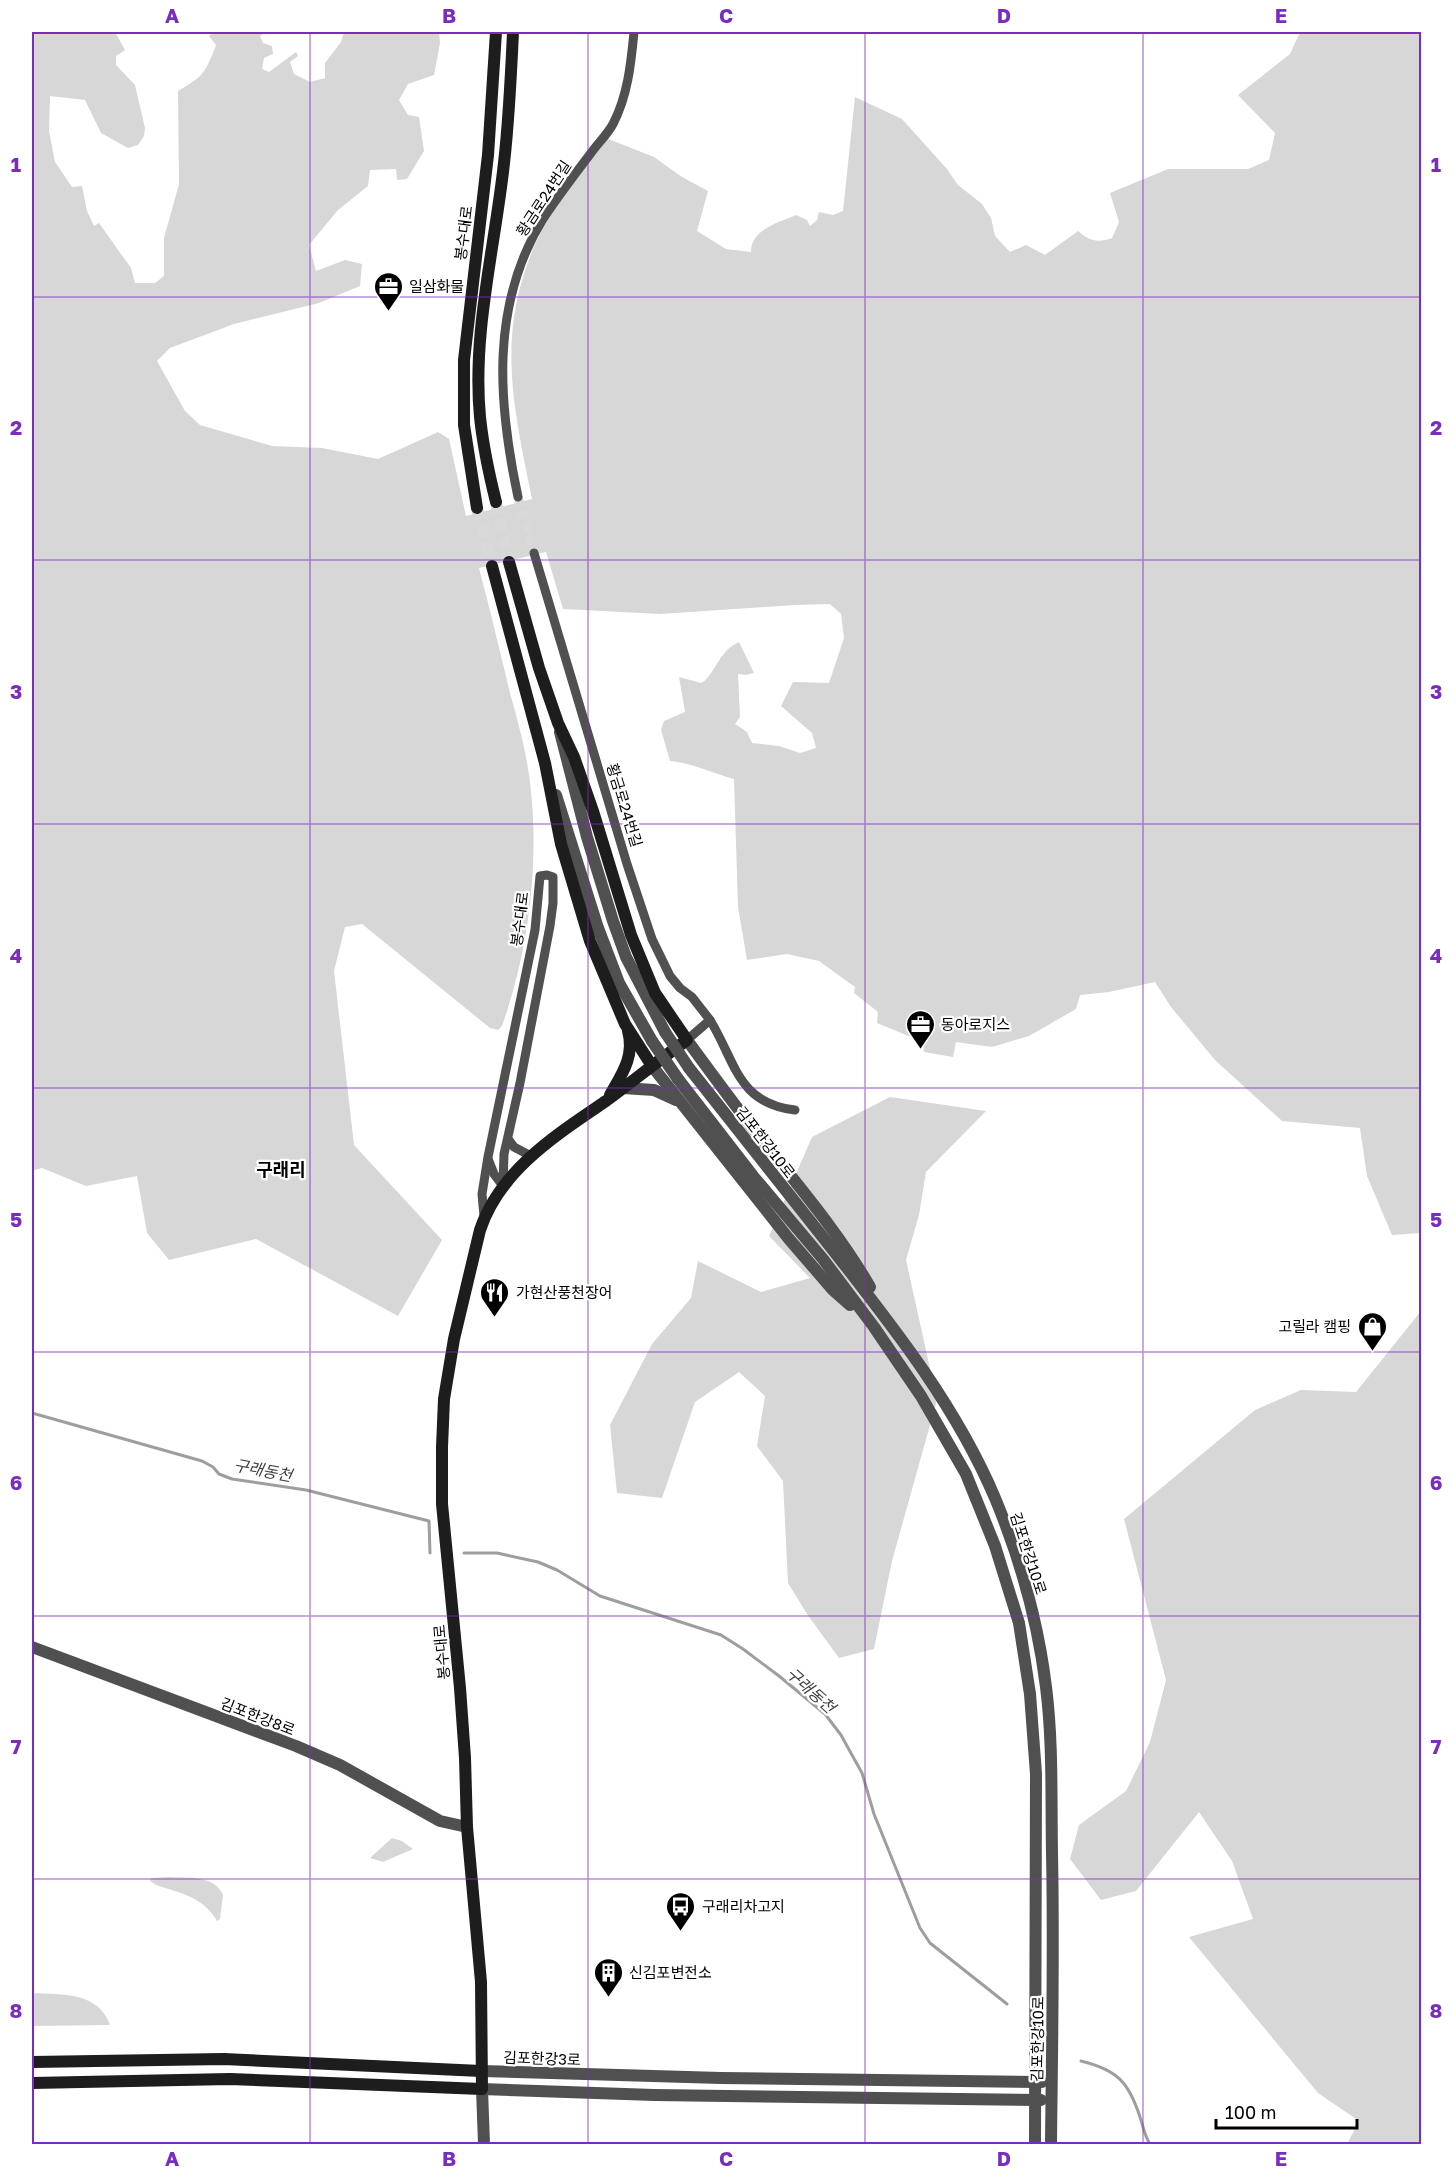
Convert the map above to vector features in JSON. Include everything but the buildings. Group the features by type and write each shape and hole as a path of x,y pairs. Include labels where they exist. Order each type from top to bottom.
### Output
{"main road":[{"name":"봉수대로","path":"477,508 464,425 464,360 488,155 496,32"},
{"name":"봉수대로","path":"496,502 485,455 480,416 479,381 481,341 504,163 513,32"},
{"path":"509,562 540,668 558,723 574,757 593,811 630,935 655,993 687,1040"},
{"path":"492,566 545,763 561,844 590,941 629,1035 629,1056 626,1067 607,1100"},
{"path":"625,1024 652,1066"},
{"name":"봉수대로","path":"482,2090 482,1982 467,1827 465,1758 442,1504 442,1426 454,1339 484,1216 503,1186 531,1156 568,1126 687,1040"},
{"name":"김포한강3로","path":"32,2062 224,2059 481,2071"},
{"path":"32,2083 230,2079 482,2090"},
{"path":"32,2092 89,2082"}],"street":[{"name":"황금로24번길","path":"518,497 507,440 502,377 504,337 511,301 519,271 535,233 613,123 628,84 634,32"},
{"name":"황금로24번길","path":"534,553 627,864 652,939 670,976 692,997 710,1020 737,1074 750,1090 768,1104 795,1110"},
{"name":"김포한강10로","path":"558,723 587,837 613,921 626,957 665,1032 689,1068 888,1320 927,1373 986,1479 1022,1575 1038,1636 1046,1688 1050,1739 1053,1926 1052,2145"},
{"name":"김포한강10로","path":"545,763 598,928 619,983 652,1041 678,1079 753,1176 822,1259 874,1327 921,1396 966,1474 995,1546 1019,1623 1030,1694 1036,1774 1035,2145"},
{"name":"봉수대로","path":"484,1216 482,1194 488,1157 535,930 540,876 547,874 553,877 550,926 504,1154 503,1186"},
{"path":"710,1020 687,1040 736,1108 819,1211 856,1262 888,1320"},
{"path":"652,1066 789,1239 833,1290 874,1327"},
{"path":"623,1088 654,1090 680,1102"},
{"path":"508,1139 514,1147 531,1156"},
{"path":"488,1157 494,1174 503,1186"},
{"name":"김포한강8로","path":"32,1647 296,1746 340,1765 440,1821 467,1827"},
{"name":"김포한강3로","path":"481,2071 721,2078 1052,2082"},
{"path":"484,2145 482,2090 654,2095 1052,2100"}],"shaded area":[{"path":"32,32 115,32 125,50 116,56 116,65 135,85 145,128 144,136 138,145 128,148 101,133 85,100 50,96 49,131 55,162 72,187 82,186 87,211 94,226 99,223 131,268 135,283 155,283 164,276 164,238 179,184 178,91 193,82 206,68 216,45 209,36 213,32 266,32 260,36 263,43 272,46 273,54 264,58 262,69 269,72 296,52 298,56 290,62 294,74 310,82 325,78 325,63 341,42 344,32 439,32 440,43 434,75 408,84 399,100 408,115 419,117 424,151 407,179 397,180 396,169 370,170 368,186 338,210 309,245 316,271 345,260 362,264 360,286 319,303 234,324 170,348 157,361 185,411 200,425 272,446 322,448 378,459 438,432 449,439 466,516 532,499 514,400 512,338 516,306 524,274 537,240 569,188 606,138 654,157 682,177 708,191 697,231 726,249 751,252 752,244 760,232 774,224 796,215 807,220 810,226 817,220 819,212 833,215 843,211 855,97 902,119 947,169 958,185 982,204 991,218 995,236 1010,252 1026,245 1045,255 1078,231 1094,240 1112,238 1119,222 1110,193 1168,169 1248,169 1269,160 1275,133 1238,95 1290,54 1300,32 1421,32 1421,1233 1392,1235 1367,1176 1360,1128 1282,1121 1215,1060 1171,1007 1155,982 1109,992 1080,995 1076,1009 1029,1036 992,1047 956,1042 953,1057 924,1052 923,1042 877,1023 878,1012 854,993 855,987 819,961 787,954 747,960 738,907 734,779 670,761 661,730 664,721 685,712 679,677 701,683 706,680 726,651 739,642 754,673 738,674 740,717 735,724 747,732 752,743 779,746 800,753 816,748 812,733 781,706 793,682 829,683 844,638 841,614 830,604 660,614 563,609 546,552 479,568 520,729 530,779 533,821 532,881 525,940 502,1026 498,1030 490,1028 362,924 345,927 334,971 354,1145 442,1240 398,1316 256,1239 169,1260 147,1233 137,1176 86,1186 42,1168 32,1171"},
{"path":"890,1097 986,1111 926,1172 919,1215 906,1260 937,1400 892,1561 874,1649 839,1658 788,1583 783,1481 757,1446 765,1396 739,1372 695,1402 662,1498 617,1493 610,1425 652,1344 691,1298 698,1261 761,1292 810,1278 769,1236 812,1137"},
{"path":"1421,1311 1421,2144 1347,2144 1359,2121 1318,2093 1189,1937 1253,1919 1232,1861 1199,1812 1136,1891 1101,1900 1070,1859 1079,1825 1126,1791 1150,1742 1166,1680 1124,1519 1255,1410 1301,1390 1356,1392"},
{"path":"392,1838 402,1841 413,1849 383,1862 370,1858"},
{"path":"151,1878 200,1879 214,1884 223,1895 220,1919 217,1921 212,1913 198,1901 150,1881"},
{"path":"32,1993 67,1995 88,2000 97,2006 110,2025 32,2026"}],"waterway":[{"name":"구래동천","path":"32,1413 202,1461 213,1467 219,1474 232,1479 306,1490 429,1521 430,1553"},
{"name":"구래동천","path":"464,1553 497,1553 538,1562 557,1570 600,1596 721,1635 779,1676 825,1714 841,1735 862,1773 874,1814 920,1928 930,1943 1007,2004"},
{"name":"구래동천","path":"1081,2061 1113,2074 1126,2087 1136,2105 1150,2144"}],"tunnel":[{"path":"518,497 534,553"},
{"path":"496,502 509,562"},
{"path":"477,508 492,566"}],"place":[{"name":"일삼화물","path":"388,312"},
{"name":"동아로지스","path":"920,1050"},
{"name":"가현산풍천장어","path":"495,1318"},
{"name":"고릴라 캠핑","path":"1372,1352"},
{"name":"구래리차고지","path":"681,1932"},
{"name":"신김포변전소","path":"608,1998"}],"district":[{"name":"구래리","path":"281,1169"}]}
